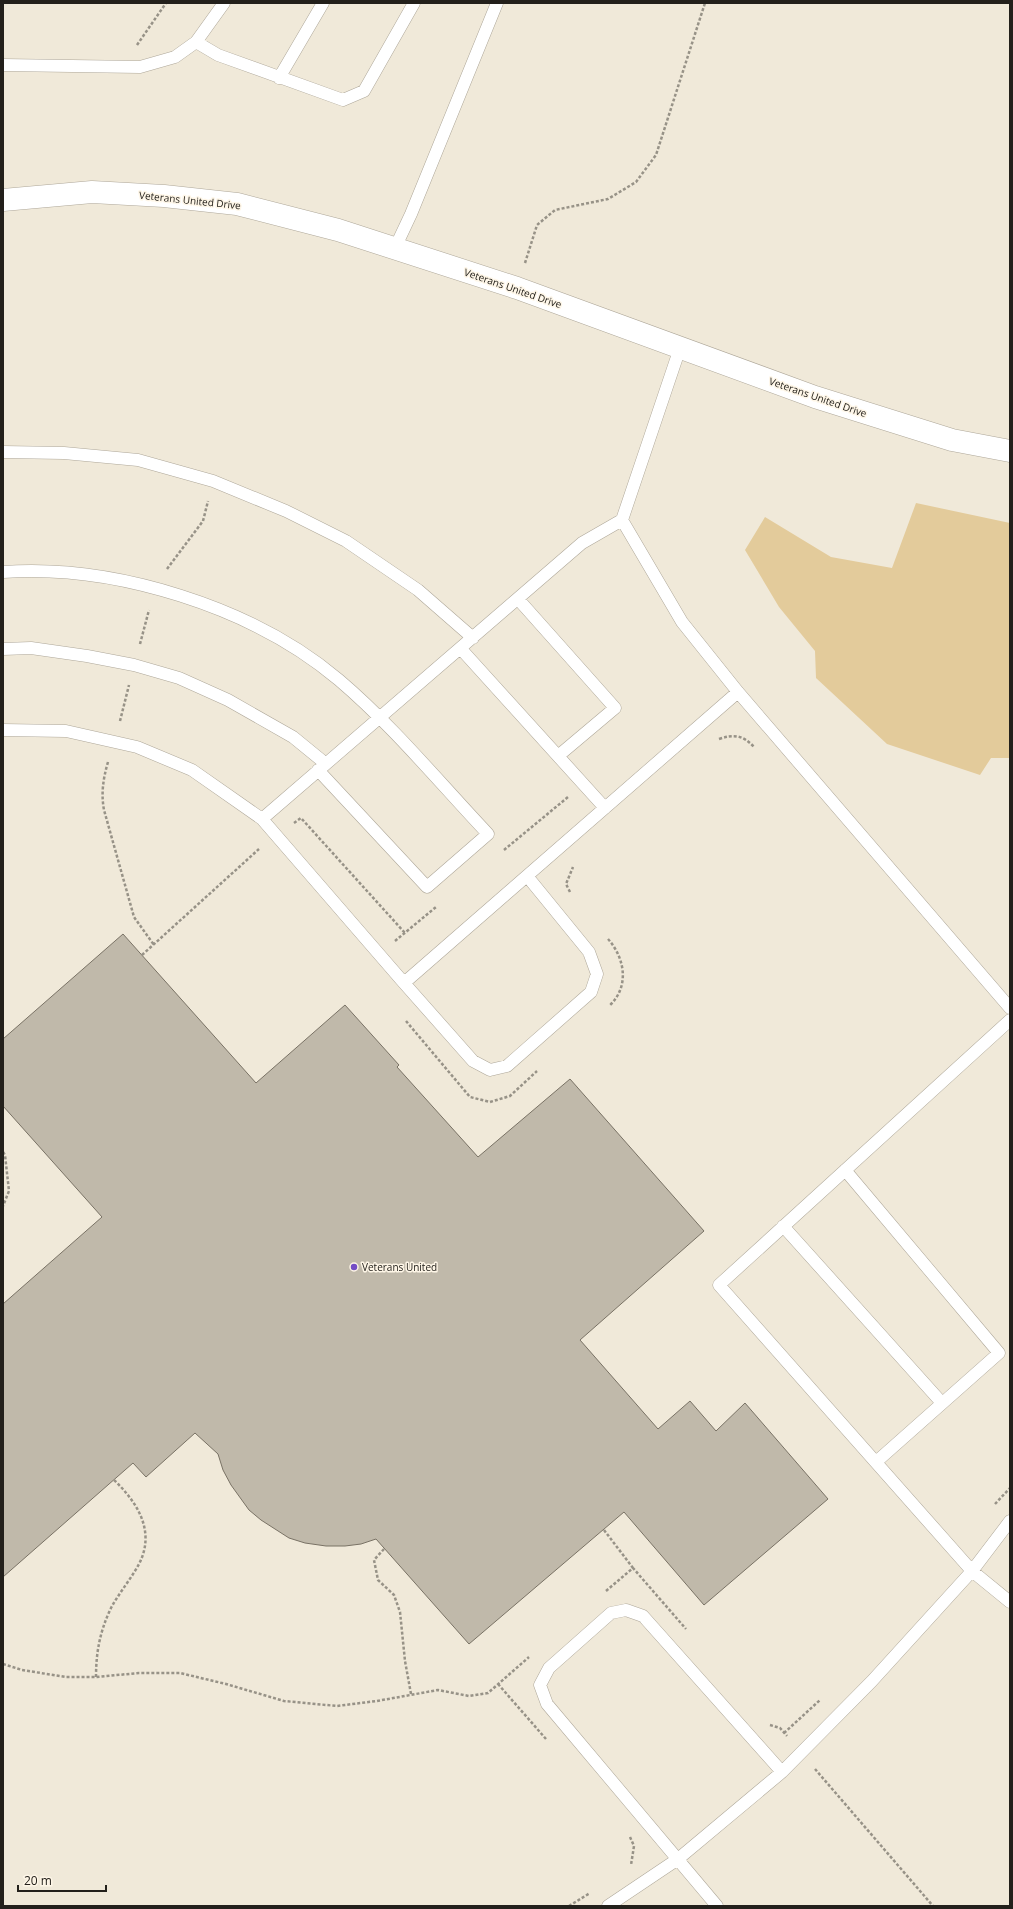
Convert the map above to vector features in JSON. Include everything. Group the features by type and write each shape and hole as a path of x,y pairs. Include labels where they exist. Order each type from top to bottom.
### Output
{"street":[{"name":"Veterans United Drive","path":"3,200 92,192 164,196 236,204 338,230 517,288 816,397 952,440 1010,451"}],"lane":[{"path":"3,65 140,67 175,57 196,42 224,3"},
{"path":"279,78 323,3"},
{"path":"196,42 218,55 343,100 364,91 414,3"},
{"path":"395,248 411,214 497,3"},
{"path":"262,819 582,543 622,520 680,348"},
{"path":"3,452 64,453 138,460 214,481 286,511 346,541 418,590 473,638"},
{"path":"622,520 682,622 738,692 1010,1008"},
{"path":"3,572 81,574 155,588 220,609 286,642 337,679 380,717 488,834 427,887 322,767 293,737 228,700 179,678 134,666 87,656 31,648 3,649"},
{"path":"518,599 615,708 558,756"},
{"path":"460,648 605,808"},
{"path":"404,983 738,692"},
{"path":"3,730 66,730 137,747 192,770 262,819 473,1061 490,1070 507,1066 591,992 597,974 589,952 526,876"},
{"path":"1010,1020 719,1285 972,1571 1010,1602"},
{"path":"845,1170 999,1353 876,1462"},
{"path":"783,1226 942,1403"},
{"path":"608,1906 678,1859 782,1772 872,1681 972,1571 1010,1521"},
{"path":"717,1906 547,1704 540,1685 549,1668 611,1613 626,1610 643,1616 782,1772"}],"path":[{"path":"129,45 137,45 166,3"},
{"path":"517,288 537,225 555,210 608,199 636,182 656,155 705,3"},
{"path":"154,945 134,917 104,810 102,797 104,776 116,742 134,666 155,588 203,520 214,481"},
{"path":"142,955 259,849 301,818 405,933"},
{"path":"3,1152 5,1155 9,1191 3,1206"},
{"path":"96,1677 96,1654 101,1631 111,1608 140,1563 146,1539 142,1516 129,1495 114,1480"},
{"path":"992,1507 1010,1488"},
{"path":"604,1530 633,1568 691,1634"},
{"path":"384,1549 374,1560 375,1569 378,1580 394,1595 400,1612 405,1661 411,1694"},
{"path":"604,1593 633,1568"},
{"path":"3,1664 22,1670 66,1677 96,1677 140,1672 180,1673 226,1684 284,1702 337,1706 377,1701 438,1690 469,1696 488,1693 533,1654"},
{"path":"498,1684 550,1744"},
{"path":"784,1733 822,1698"},
{"path":"764,1719 770,1725 780,1728 933,1906"},
{"path":"626,1868 631,1865 634,1846 627,1833"},
{"path":"569,1906 593,1891"}],"shaded area":[{"path":"916,503 1010,523 1010,758 991,758 980,775 887,744 816,678 815,651 779,607 745,550 765,517 831,557 892,568"}],"building":[{"name":"Veterans United","path":"123,934 256,1083 345,1005 399,1065 397,1067 478,1157 570,1079 704,1231 580,1340 658,1429 690,1401 716,1431 745,1403 828,1499 704,1605 624,1512 469,1644 376,1539 361,1544 345,1546 326,1546 305,1543 289,1538 261,1520 249,1510 231,1485 223,1470 218,1454 195,1433 146,1477 133,1463 3,1577 3,1304 102,1217 3,1106 3,1039"}],"place":[{"name":"Veterans United","path":"354,1267"}]}
